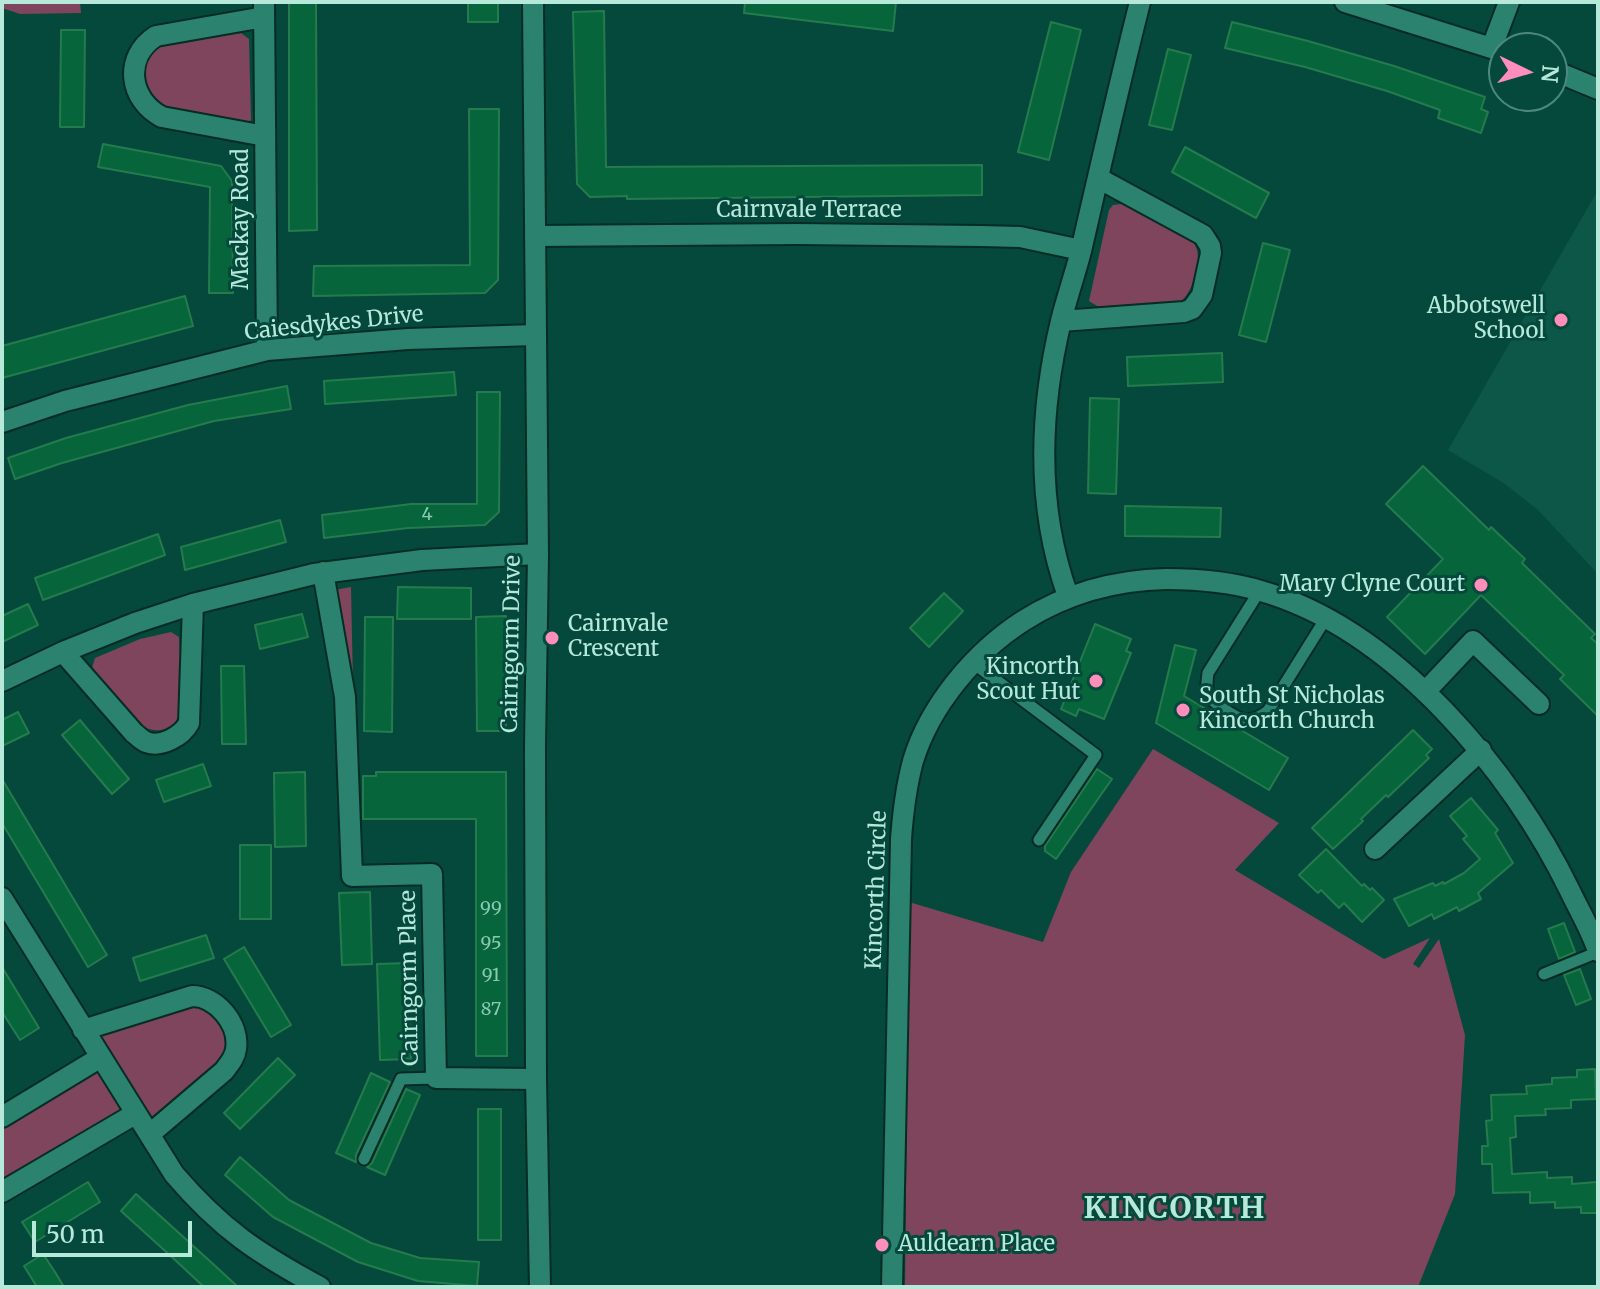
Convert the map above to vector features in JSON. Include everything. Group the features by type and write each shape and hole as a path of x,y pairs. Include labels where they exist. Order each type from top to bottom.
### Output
{"street":[{"name":"Cairngorm Drive","path":"533,2 538,554 536,1079 540,1287"},
{"path":"1068,596 1054,549 1045,493 1043,454 1048,398 1061,321 1140,2"},
{"path":"1345,2 1488,47"},
{"path":"1502,32 1509,2"},
{"name":"Mackay Road","path":"265,136 162,117 151,111 138,95 135,74 138,55 156,36 264,9 267,350"},
{"path":"1568,77 1598,89"},
{"path":"1061,321 1184,312 1192,309 1202,295 1211,253 1203,235 1098,178"},
{"name":"Cairnvale Terrace","path":"535,236 981,236 1020,237 1081,250"},
{"name":"Caiesdykes Drive","path":"2,422 65,401 267,350 408,339 535,335"},
{"path":"2,681 135,623 193,604 323,572 422,560 538,554"},
{"name":"Cairngorm Place","path":"323,572 345,697 352,876 432,874 436,1078 536,1079"},
{"name":"Kincorth Circle","path":"892,1287 901,839 905,797 914,758 938,708 972,661 1011,629 1068,596 1108,584 1147,579 1196,579 1260,590 1326,618 1371,648 1425,692 1481,750 1535,826 1598,952"},
{"path":"63,652 134,733 147,743 163,742 184,732 189,723 193,604"},
{"path":"1425,692 1473,641 1539,704"},
{"path":"1375,849 1481,750"},
{"path":"2,898 174,1174 203,1209 262,1255 320,1287"},
{"path":"83,1030 192,996 203,996 214,1001 224,1011 236,1037 232,1060 224,1071 150,1134"},
{"path":"2,1117 101,1057"},
{"path":"2,1192 135,1114"}],"lane":[{"path":"1260,590 1208,673 1207,687 1211,699 1237,718 1257,719 1268,711 1326,618"},
{"path":"972,661 1096,755 1039,840"},
{"path":"1544,974 1598,952"},
{"path":"364,1159 401,1079 436,1078"}],"shaded area":[{"path":"2,2 80,2 81,13 20,14 2,8"},
{"path":"241,33 249,39 251,120 248,123 161,111 139,82 151,49 161,43"},
{"name":"Abbotswell School","path":"1598,190 1598,574 1538,510 1505,484 1448,450"},
{"path":"1113,205 1130,205 1190,238 1194,244 1198,256 1196,272 1187,295 1177,304 1102,309 1089,301 1109,210"},
{"path":"351,587 353,683 351,684 334,590"},
{"path":"171,632 179,637 182,706 174,726 148,729 126,714 92,668 95,658 140,639"},
{"path":"1153,749 1279,823 1235,870 1384,959 1430,938 1413,964 1419,968 1439,939 1465,1035 1455,1194 1418,1287 905,1287 909,902 1043,942 1071,872"},
{"path":"203,996 236,1049 150,1134 136,1115 2,1192 2,1117 100,1057 83,1030"}],"building":[{"path":"289,2 316,2 317,230 289,231"},
{"path":"468,2 498,2 498,22 468,22"},
{"path":"745,2 896,2 893,31 744,13"},
{"path":"604,11 606,167 982,165 982,195 590,197 577,184 573,12"},
{"path":"1051,22 1081,30 1049,160 1018,152"},
{"path":"1232,22 1394,66 1485,97 1481,109 1488,112 1481,133 1438,118 1440,110 1387,91 1225,48"},
{"path":"61,30 85,30 84,127 60,127"},
{"path":"1168,49 1191,55 1172,130 1149,125"},
{"path":"469,109 499,109 498,280 485,293 313,296 314,266 470,265"},
{"path":"103,144 221,166 232,181 233,293 209,293 210,187 98,167"},
{"path":"1185,147 1269,193 1256,218 1172,172"},
{"path":"1263,243 1290,250 1266,342 1239,335"},
{"path":"185,296 193,326 2,378 2,346"},
{"path":"1222,353 1223,382 1128,386 1127,357"},
{"path":"454,372 456,395 325,404 324,381"},
{"path":"287,386 291,409 214,421 15,479 8,458 66,438 188,405"},
{"path":"477,392 500,392 499,512 485,525 408,528 324,538 322,515 411,504 477,504"},
{"path":"1090,398 1119,399 1116,494 1088,493"},
{"name":"Mary Clyne Court","path":"1423,466 1489,530 1491,527 1525,559 1522,563 1595,634 1591,638 1598,644 1598,716 1560,679 1564,675 1481,595 1425,654 1387,617 1443,559 1386,504"},
{"path":"1125,506 1221,508 1220,537 1125,536"},
{"path":"280,520 286,542 185,570 181,547"},
{"path":"158,534 165,555 43,600 35,578"},
{"path":"398,587 471,588 471,619 397,619"},
{"path":"944,593 963,611 929,647 910,628"},
{"path":"28,604 38,625 2,642 2,616"},
{"path":"302,614 308,637 260,649 255,625"},
{"path":"506,616 506,731 477,731 476,617"},
{"path":"365,617 393,617 392,732 364,731"},
{"name":"Kincorth Scout Hut","path":"1095,624 1131,639 1126,651 1131,653 1104,719 1079,709 1076,716 1061,709"},
{"name":"South St Nicholas Kincorth Church","path":"1175,645 1196,650 1184,696 1288,758 1269,790 1156,723"},
{"path":"221,666 244,666 246,744 222,744"},
{"path":"18,712 29,733 2,746 2,720"},
{"path":"80,720 129,779 112,794 62,735"},
{"path":"1413,730 1432,749 1426,755 1429,758 1388,797 1386,795 1333,849 1312,828"},
{"path":"203,764 211,786 164,802 156,780"},
{"path":"1097,769 1112,779 1056,859 1045,851 1045,846"},
{"path":"305,772 306,846 275,847 274,773"},
{"path":"376,772 506,772 507,1056 476,1056 476,819 363,819 363,776 376,776"},
{"path":"2,779 107,955 88,967 2,823"},
{"path":"1471,798 1498,830 1495,833 1513,863 1478,893 1481,899 1459,911 1457,907 1434,919 1432,914 1409,926 1394,899 1433,883 1435,886 1444,884 1480,859 1463,839 1467,836 1450,816"},
{"path":"240,845 271,845 271,919 240,919"},
{"path":"1326,849 1362,886 1372,888 1384,900 1362,922 1344,903 1339,908 1321,890 1318,893 1299,875"},
{"path":"370,892 372,964 342,965 339,893"},
{"path":"1564,923 1575,952 1559,959 1548,929"},
{"path":"206,935 214,958 140,981 133,958"},
{"path":"244,947 291,1025 271,1037 224,959"},
{"path":"408,963 411,1059 380,1060 377,964"},
{"path":"2,967 39,1028 20,1040 2,1012"},
{"path":"1580,969 1591,999 1576,1005 1564,975"},
{"path":"278,1058 295,1075 240,1129 224,1113"},
{"path":"1595,1069 1596,1099 1571,1100 1571,1108 1545,1109 1546,1115 1515,1116 1516,1137 1510,1138 1512,1174 1547,1172 1547,1178 1572,1177 1572,1184 1597,1182 1598,1213 1581,1213 1581,1207 1555,1208 1555,1202 1530,1203 1530,1192 1493,1193 1492,1164 1482,1164 1482,1146 1488,1146 1486,1121 1492,1120 1491,1095 1527,1094 1526,1086 1552,1084 1552,1078 1577,1077 1577,1070"},
{"path":"371,1073 390,1082 356,1155 356,1162 336,1153"},
{"path":"406,1089 420,1095 385,1175 367,1167 372,1163"},
{"path":"478,1109 501,1109 501,1240 478,1240"},
{"path":"240,1157 289,1200 371,1243 420,1258 479,1262 477,1286 418,1281 358,1262 273,1217 225,1175"},
{"path":"88,1182 100,1202 35,1242 22,1222"},
{"path":"136,1194 238,1287 204,1287 121,1211"},
{"path":"43,1254 64,1287 37,1287 24,1266"}],"place":[{"name":"Abbotswell School","path":"1561,320"},
{"name":"Mary Clyne Court","path":"1481,585"},
{"name":"Cairnvale Crescent","path":"552,638"},
{"name":"Kincorth Scout Hut","path":"1096,681"},
{"name":"South St Nicholas Kincorth Church","path":"1183,710"},
{"name":"Auldearn Place","path":"882,1245"}],"district":[{"name":"KINCORTH","path":"1175,1210"}]}
